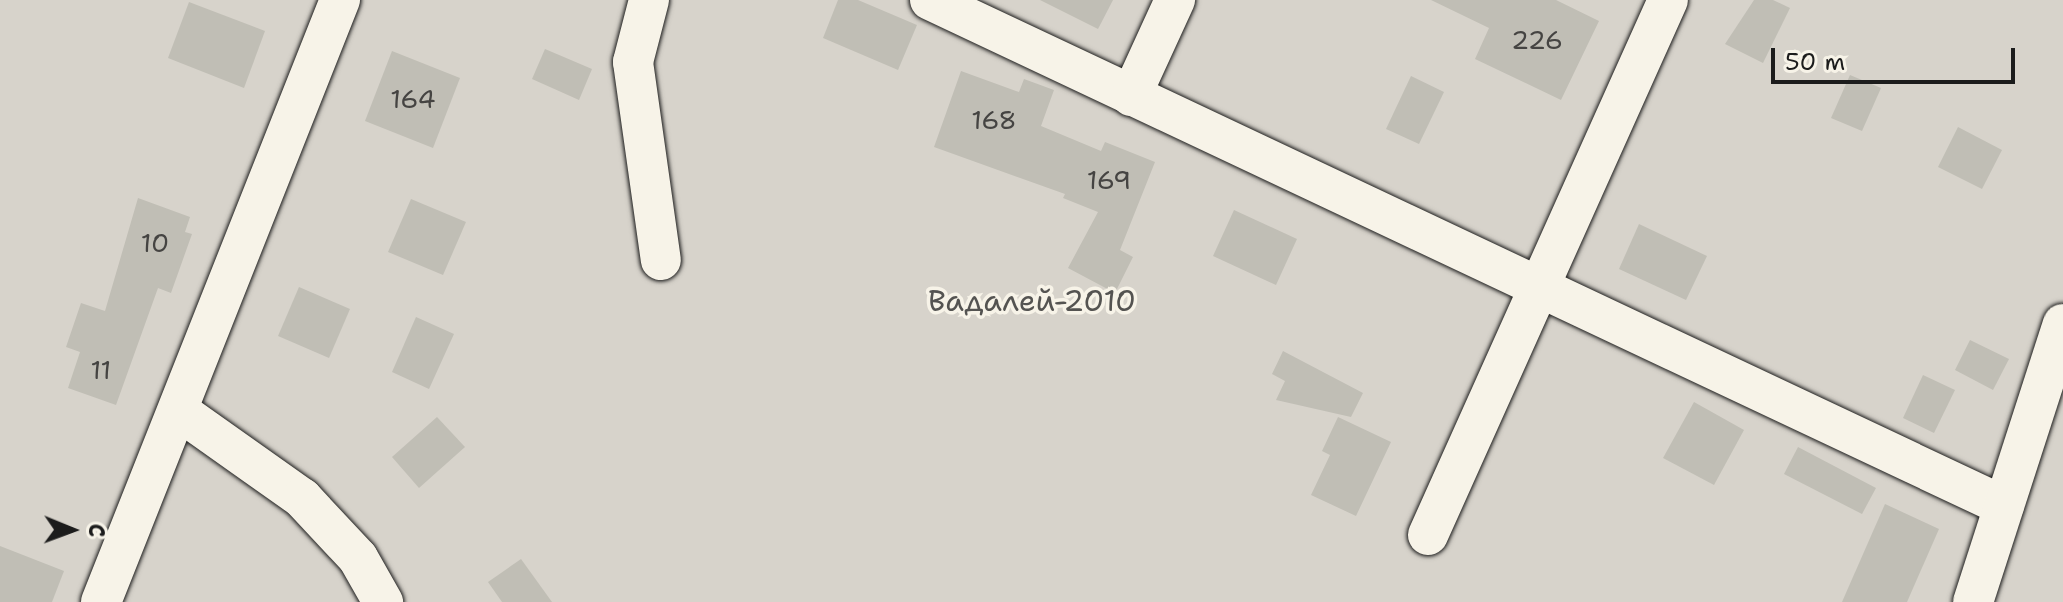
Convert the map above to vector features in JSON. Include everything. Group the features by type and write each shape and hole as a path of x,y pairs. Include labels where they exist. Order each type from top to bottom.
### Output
{"street":[{"path":"101,602 340,0"},
{"path":"649,0 633,62 661,260"},
{"path":"930,0 2004,506"},
{"path":"1131,96 1175,0"},
{"path":"1428,535 1668,0"},
{"path":"1973,602 2063,324"},
{"path":"179,411 302,498 358,558 383,602"}],"green space":[{"name":"Вадалей-2010","path":"0,0 2063,0 2063,602 0,602"}],"building":[{"path":"838,0 858,0 917,25 898,70 823,38"},
{"path":"1040,0 1113,0 1098,29"},
{"path":"1431,0 1556,0 1599,21 1561,100 1475,59 1489,28"},
{"path":"1754,0 1773,0 1790,8 1763,63 1725,44"},
{"path":"189,2 265,31 244,88 168,58"},
{"path":"545,49 592,69 579,100 532,79"},
{"path":"392,51 460,78 433,148 365,121"},
{"path":"961,71 1019,92 1024,79 1054,90 1041,126 1101,151 1105,142 1155,162 1120,250 1133,257 1115,293 1068,268 1098,212 1063,198 1065,194 934,147"},
{"path":"1850,75 1881,88 1862,131 1831,118"},
{"path":"1411,76 1444,92 1419,144 1386,129"},
{"path":"1958,127 2002,150 1982,189 1938,167"},
{"path":"138,198 190,217 185,232 192,234 171,293 158,288 116,405 68,388 80,352 66,347 81,303 105,311"},
{"path":"411,199 466,222 443,275 388,252"},
{"path":"1234,210 1297,239 1276,285 1213,256"},
{"path":"1639,224 1707,256 1686,300 1619,269"},
{"path":"299,287 350,309 329,358 278,336"},
{"path":"416,317 454,334 429,389 392,372"},
{"path":"1970,340 2009,359 1993,390 1955,370"},
{"path":"1283,351 1363,393 1351,417 1276,400 1285,381 1272,374"},
{"path":"1923,375 1955,390 1934,433 1903,418"},
{"path":"1694,402 1744,430 1714,485 1663,458"},
{"path":"437,417 465,447 419,488 392,457"},
{"path":"1338,417 1391,442 1356,516 1311,495 1330,455 1322,451"},
{"path":"1798,447 1876,488 1862,514 1784,474"},
{"path":"1885,504 1939,529 1907,602 1842,602"},
{"path":"0,546 64,571 52,602 0,602"},
{"path":"521,559 552,602 502,602 488,582"}]}
